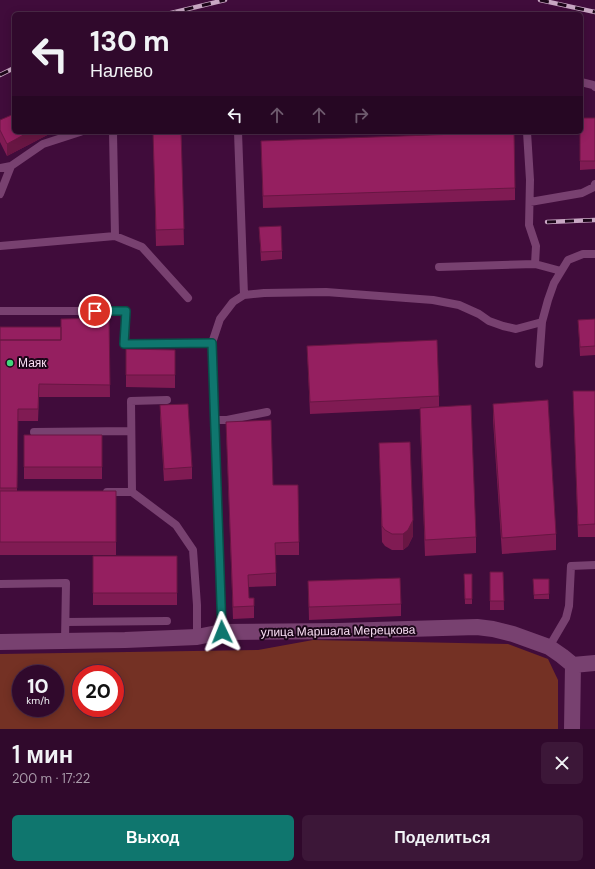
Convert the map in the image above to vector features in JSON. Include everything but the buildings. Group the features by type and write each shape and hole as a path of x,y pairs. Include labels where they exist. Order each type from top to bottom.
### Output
{"street":[{"name":"улица Маршала Мерецкова","path":"0,642 125,640 197,636 222,632 477,627 513,634 549,647 573,665"},
{"path":"572,729 573,665 595,663"}],"lane":[{"path":"583,82 595,87"},
{"path":"0,168 12,166 43,144 74,134"},
{"path":"113,134 115,236"},
{"path":"238,134 244,295"},
{"path":"527,134 530,180 529,225 536,246 535,264"},
{"path":"0,194 12,166"},
{"path":"530,202 582,193 595,186"},
{"path":"0,246 115,236 142,247 188,298"},
{"path":"539,364 542,322 554,283 568,260 583,254 595,254"},
{"path":"439,267 535,264 561,271"},
{"path":"222,632 212,343 220,319 233,302 244,295 264,293 326,292 403,297 433,300 459,305 479,314 489,321 516,329 542,322"},
{"path":"0,311 126,311 124,344 212,343"},
{"path":"132,492 131,401 167,400"},
{"path":"214,420 227,420 267,412"},
{"path":"34,432 131,431"},
{"path":"101,492 132,492 176,525 193,550 197,605 197,636"},
{"path":"549,647 566,618 569,606 571,566 595,565"},
{"path":"0,584 66,583 65,641"},
{"path":"66,622 167,621"}],"shaded area":[{"path":"313,640 508,644 548,659 558,680 558,729 0,729 0,654 258,650"}],"railway":[{"path":"175,12 225,0"},
{"path":"540,0 595,12"},
{"path":"0,75 12,69"},
{"path":"547,222 595,220"}],"place":[{"name":"Маяк","path":"10,363"}],"route":[{"path":"95,311 126,311 124,344 212,343 222,632"}]}
